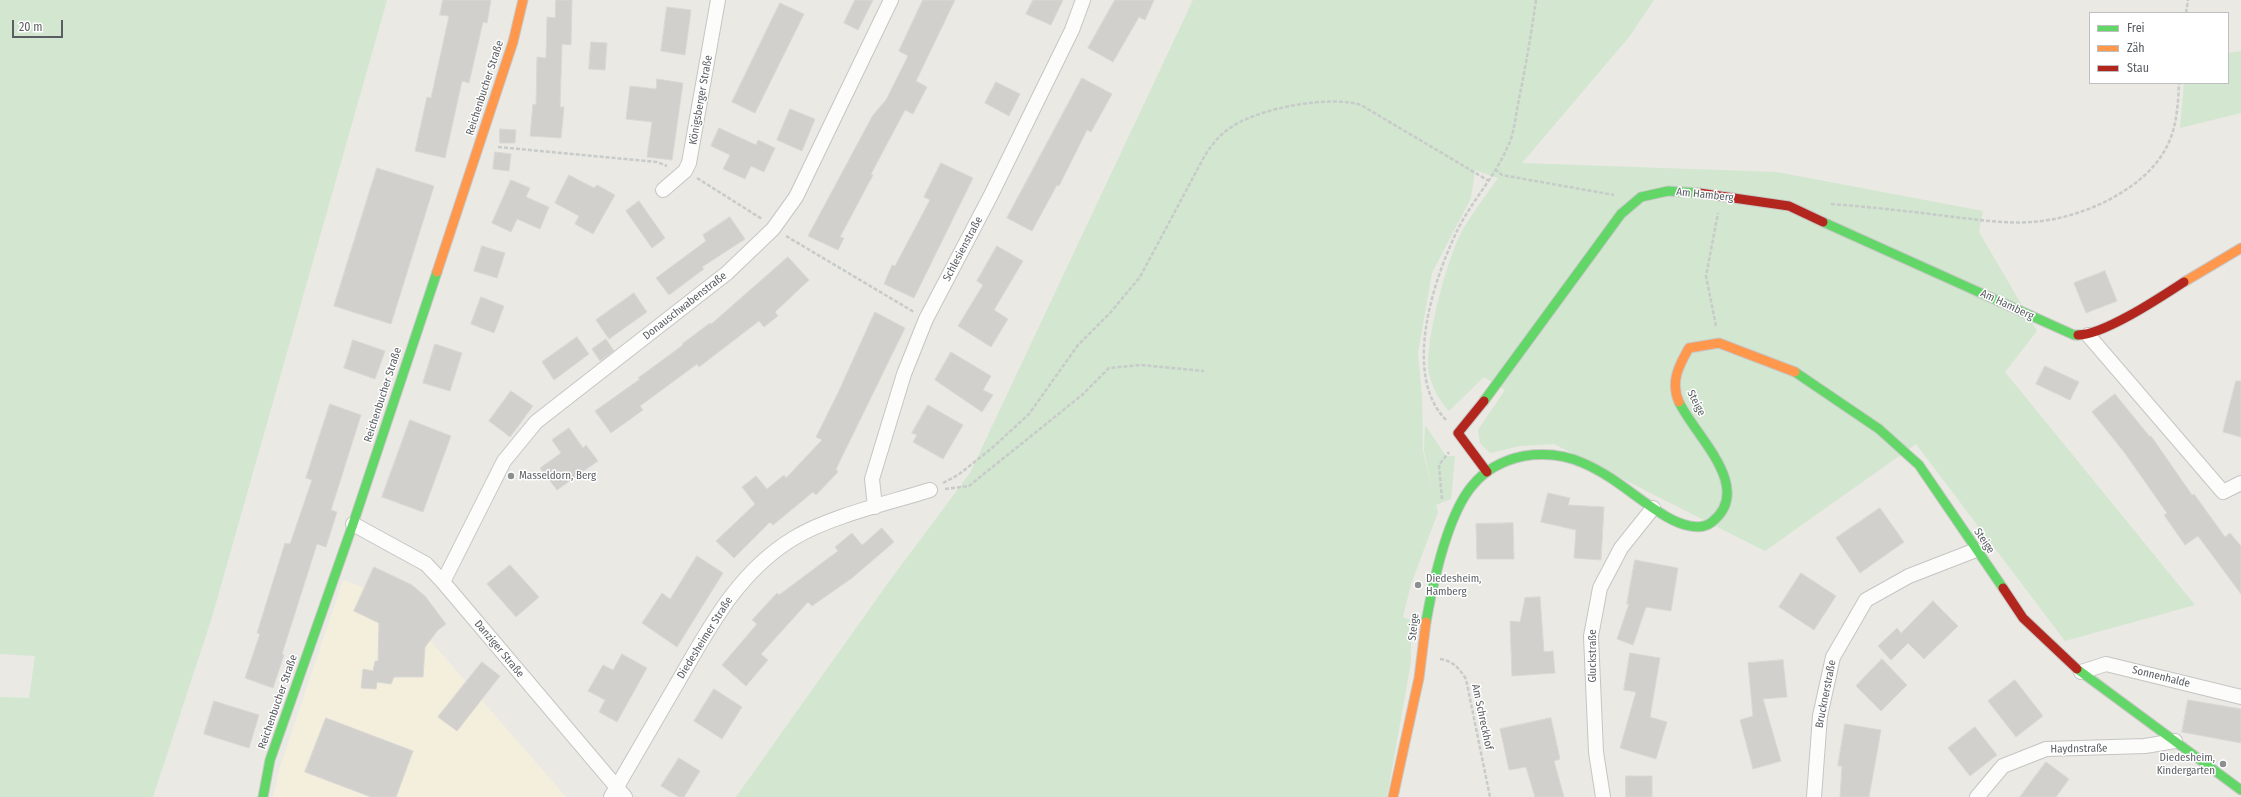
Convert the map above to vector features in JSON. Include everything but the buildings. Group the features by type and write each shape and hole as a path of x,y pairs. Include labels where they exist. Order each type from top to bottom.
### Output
{"street":[{"name":"Reichenbucher Straße","path":"263,797 270,760 353,524 513,42 523,0"},
{"name":"Königsberger Straße","path":"663,190 685,171 689,163 718,0"},
{"name":"Donauschwabenstraße","path":"443,582 504,461 536,422 727,273 796,197 891,0"},
{"name":"Schlesienstraße","path":"876,507 872,479 904,374 926,319 991,195 1072,30 1083,0"},
{"name":"Am Hamberg","path":"1458,433 1498,384 1621,214 1632,203 1641,197 1668,191 1722,195 1789,206 2074,335 2088,335"},
{"path":"2241,248 2137,311 2088,335 2224,492 2241,483"},
{"name":"Steige","path":"1393,797 1424,655 1428,611 1444,550 1458,507 1471,487 1487,472 1509,460 1546,453 1582,462 1615,480 1675,522 1700,526 1710,525 1724,511 1729,494 1726,477 1679,400 1675,382 1679,366 1689,348 1719,343 1790,369 1879,429 1919,465 2023,618 2081,672 2241,790"},
{"path":"1458,433 1469,445 1487,472"},
{"name":"Diedesheimer Straße","path":"617,794 716,616 737,588 760,562 794,538 821,525 930,490"},
{"name":"Gluckstraße","path":"1603,797 1596,752 1591,636 1600,588 1621,548 1653,508"},
{"name":"Danziger Straße","path":"353,524 426,564 443,582 617,794"},
{"name":"Brucknerstraße","path":"1814,797 1820,716 1833,657 1866,600 1909,576 1976,550"},
{"name":"Sonnenhalde","path":"2081,672 2106,664 2241,697"},
{"name":"Haydnstraße","path":"1977,797 2003,766 2046,749 2145,746 2175,741"}],"path":[{"path":"1458,433 1441,415 1426,387 1423,358 1431,307 1442,268 1458,230 1507,149 1512,134 1536,0"},
{"path":"2186,12 2188,0"},
{"path":"1827,203 2031,222 2076,213 2115,198 2146,174 2166,148 2177,112 2179,84"},
{"path":"930,490 958,475 1029,414 1078,345 1110,313 1140,277 1204,157 1222,134 1249,117 1286,108 1332,101 1348,101 1361,106 1489,181"},
{"path":"480,142 487,146 657,162 668,166"},
{"path":"1495,169 1502,175 1626,197 1632,203"},
{"path":"695,176 769,225 926,319"},
{"path":"1719,343 1706,276 1722,195"},
{"path":"930,490 969,486 1082,395 1109,368 1141,365 1204,371"},
{"name":"Am Schreckhof","path":"1435,658 1448,660 1459,668 1466,679 1490,797"}],"shaded area":[{"path":"343,580 377,593 420,629 566,797 273,797 280,767"}],"green space":[{"path":"0,0 387,0 212,617 153,797 0,797 0,697 29,698 35,656 0,654"},
{"path":"1193,0 1654,0 1629,37 1522,163 1777,172 1983,211 1979,232 2037,331 2005,372 2195,605 2065,641 1916,444 1765,551 1554,444 1520,446 1490,453 1480,443 1478,430 1505,390 1484,377 1449,411 1442,403 1432,385 1428,361 1433,323 1444,280 1456,243 1470,218 1498,178 1475,170 1471,198 1432,273 1418,353 1422,397 1423,451 1434,495 1424,451 1425,425 1446,456 1455,456 1451,499 1436,505 1438,512 1411,584 1403,617 1411,620 1411,662 1387,797 736,797 888,583 970,473"},
{"path":"2241,51 2241,113 2180,128 2184,84 2229,84 2229,53"}],"traffic: fast":[{"path":"1484,401 1621,214 1641,197 1668,191 1699,193"},
{"path":"1823,222 2074,335 2078,335"},
{"path":"263,797 270,760 353,524 437,272"},
{"path":"1795,372 1879,429 1919,465 2003,588"},
{"path":"1426,622 1442,551 1455,514 1463,499 1477,480 1495,466 1509,460 1524,456 1539,455 1562,456 1576,460 1594,468 1616,481 1672,520 1696,527 1707,525 1712,522 1724,508 1727,494 1725,478 1718,462 1679,402"},
{"path":"2077,669 2241,790"}],"traffic: slow":[{"path":"437,272 513,42 523,0"},
{"path":"2184,282 2241,248"},
{"path":"1679,402 1675,388 1677,374 1689,348 1719,343 1795,372"},
{"path":"1393,797 1419,678 1426,622"}],"traffic: jam":[{"path":"1699,193 1789,206 1823,222"},
{"path":"2078,335 2102,329 2117,322 2184,282"},
{"path":"1484,401 1458,433 1487,472"},
{"path":"2003,588 2023,618 2077,669"}],"place":[{"name":"Masseldorn, Berg","path":"511,476"},
{"name":"Diedesheim, Hamberg","path":"1418,585"},
{"name":"Diedesheim, Kindergarten","path":"2223,764"}]}
